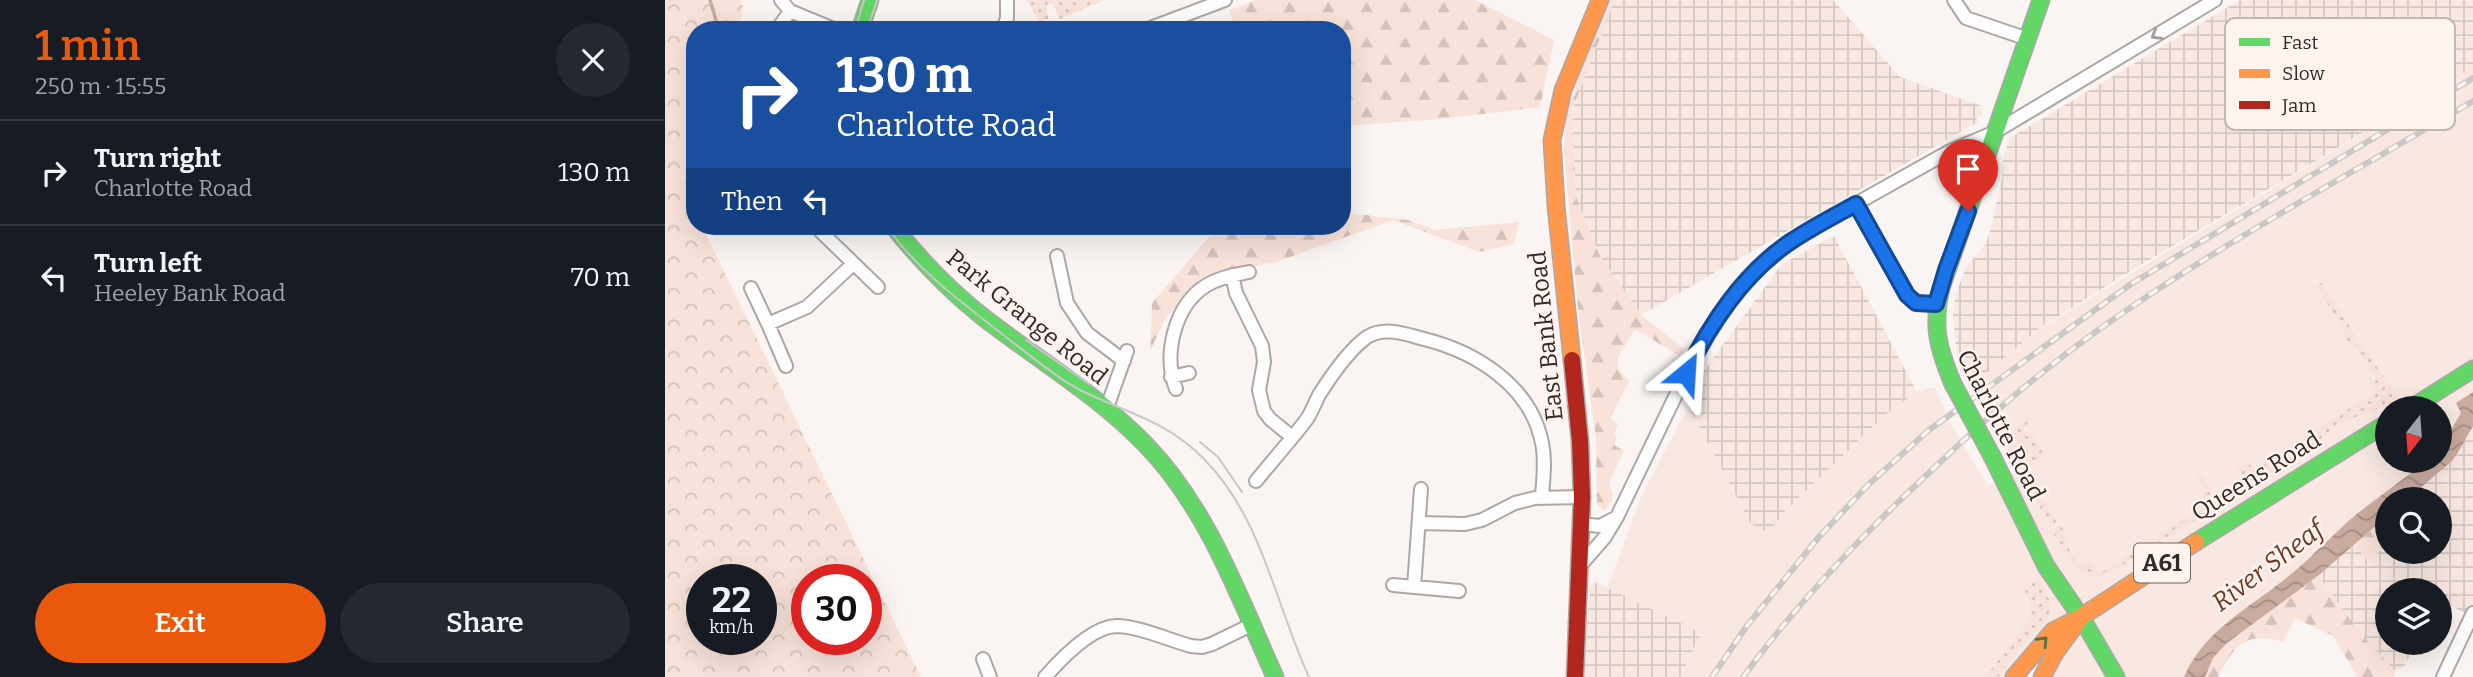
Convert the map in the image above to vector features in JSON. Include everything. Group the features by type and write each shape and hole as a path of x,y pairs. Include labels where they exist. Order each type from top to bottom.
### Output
{"main road":[{"path":"863,21 870,0"},
{"name":"East Bank Road","path":"1575,677 1582,497 1580,441 1556,206 1552,140 1563,90 1600,0"},
{"name":"Charlotte Road","path":"2042,0 1946,270 1936,304 1935,334 1938,349 1953,384 2046,566 2081,617 2116,677"},
{"name":"Park Grange Road","path":"901,235 930,269 954,291 1106,410 1159,458 1207,531 1275,677"},
{"path":"2430,396 2469,371"},
{"name":"Queens Road","path":"2014,677 2053,631 2081,617 2244,510 2375,430"},
{"name":"Queens Road","path":"2042,677 2055,653 2081,617"}],"street":[{"path":"781,0 790,11 814,21"},
{"path":"1006,21 1007,0"},
{"path":"1169,21 1225,0"},
{"path":"1954,0 1966,18 2028,39"},
{"path":"1579,567 1605,537 1617,517 1698,349 1737,291 1758,268 1789,243 1950,151 1995,132 2215,0"},
{"path":"783,21 790,11"},
{"path":"2009,91 2014,104 2019,108 2037,107"},
{"path":"1856,204 1907,295 1916,303 1936,304"},
{"path":"824,235 878,287"},
{"name":"Park Grange Road","path":"1057,256 1067,303 1087,334 1125,356 1106,410"},
{"path":"768,324 807,307 853,264"},
{"path":"1189,373 1174,383 1171,354 1174,333 1183,309 1204,286 1232,275 1249,272"},
{"path":"1232,275 1236,293 1262,346 1264,362 1259,390 1264,411 1292,437"},
{"path":"751,288 786,366"},
{"path":"1256,481 1309,416 1320,394 1355,348 1368,337 1382,331 1394,331 1458,349 1476,358 1491,368 1518,395 1536,425 1542,442 1542,497"},
{"path":"1414,587 1422,489"},
{"path":"1419,523 1465,524 1482,520 1515,503 1542,497 1582,497"},
{"path":"1580,524 1600,526 1617,517"},
{"path":"1393,585 1459,591"},
{"path":"2445,676 2473,613"},
{"path":"1045,677 1062,657 1079,643 1109,627 1125,627 1202,647 1251,625"},
{"path":"983,659 991,677"}],"shaded area":[{"path":"1611,0 1833,0 1900,77 1979,105 1983,114 1976,118 1978,122 1641,315 1600,256 1576,197 1572,110"},
{"path":"2240,0 2473,0 2473,67 2455,78 2455,18 2225,18 2225,130 2367,130 2041,327 1970,387 1957,357 1953,315 1956,294 1966,267 1986,244 2002,179 2003,158 2010,138"},
{"path":"2473,67 2473,392 2456,403 2461,413 2452,428 2452,396 2375,396 2375,473 2411,473 2394,487 2375,487 2375,502 2337,531 2290,575 2225,623 2199,650 2184,677 2042,677 2050,662 2014,677 1680,677 1701,633 1607,589 1642,495 1683,416 1690,409 1751,524 1768,533 1784,512 1886,414 1917,392 1935,387 1947,417 1988,486 2019,469 1970,387 2041,328 2369,130 2455,130 2455,78"},
{"path":"1834,236 1917,392 1886,414 1784,512 1769,533 1751,524 1684,398 1782,264"},
{"path":"2473,426 2472,616 2452,606 2452,578 2375,578 2375,649 2357,629 2318,575 2375,526 2375,564 2452,564 2452,487 2421,487 2438,473 2452,473 2452,461"},
{"path":"1595,582 1701,633 1680,677 1584,677 1590,584"},
{"path":"2381,655 2410,655 2405,665 2396,672"}],"green space":[{"path":"665,0 741,0 743,6 740,21 686,21 686,235 706,235 866,564 791,564 791,655 882,655 882,597 921,677 665,677"},
{"path":"1027,0 1105,0 1060,19 1053,4 1047,4 1048,19 1038,21"},
{"path":"1256,0 1475,0 1554,40 1540,107 1440,119 1351,125 1351,21 1232,21 1230,10"},
{"path":"1608,0 1615,0 1572,110 1576,197 1600,256 1641,315 1684,349 1680,356 1635,329 1618,357 1618,369 1629,381 1610,418 1618,424 1614,445 1624,451 1609,482 1613,497 1605,511 1597,505 1596,438 1578,309 1564,149 1566,116"},
{"path":"1351,213 1408,220 1436,230 1519,222 1514,244 1479,252 1393,220 1276,262 1207,275 1166,317 1150,351 1152,303 1210,236 1351,235"},
{"path":"2321,283 2396,396 2375,396 2375,409 2328,432 2312,448 2263,476 2245,476 2236,470 2248,462 2253,469 2374,393 2369,385 2377,380 2355,344 2351,346 2344,336 2346,333 2316,286"},
{"path":"2034,412 2023,431 2027,435 2032,434 2045,455 2026,467 2026,470 2057,521 2050,526 2010,451 2001,441"},
{"path":"2199,473 2210,492 2207,513 2106,575 2095,576 2078,570 2053,532 2061,526 2067,537 2074,538 2066,544 2081,567 2090,562 2100,573 2200,510 2195,502 2204,496 2206,491 2196,475"},
{"path":"2375,527 2375,555 2370,560 2354,545"},
{"path":"2318,575 2357,629 2375,649 2375,655 2381,655 2396,672 2393,677 2358,677 2333,636 2295,618 2283,642 2260,638 2243,643 2229,657 2218,677 2205,677 2213,658 2227,643"},
{"path":"2039,579 2050,602 2049,618 1998,677 1985,677 2028,622 2031,605 2024,588"}],"water":[{"path":"2473,392 2473,426 2452,461 2452,428 2461,413 2456,403"},
{"path":"2410,473 2438,473 2421,487 2393,487"},
{"path":"2375,500 2375,526 2319,575 2227,643 2213,658 2205,677 2184,677 2204,645 2217,632 2291,574"}],"waterway":[{"path":"710,0 716,21"}],"tram line":[{"path":"858,21 864,0"},
{"path":"870,21 877,0"},
{"path":"894,235 913,258 945,288 1053,373 1080,390 1161,426 1204,459 1241,508 1266,563 1309,677"},
{"path":"1026,340 1089,384"},
{"path":"1200,442 1218,457 1242,492"}],"railway":[{"path":"2455,89 2473,78"},
{"path":"2455,112 2473,101"},
{"path":"1712,677 1746,627 1818,538 1869,484 1929,430 2131,284 2387,130"},
{"path":"1743,677 1809,595 1882,518 1971,434 2051,365 2186,271 2423,130"}],"traffic: fast":[{"path":"863,21 870,0"},
{"path":"1953,384 1938,337 1937,314 1941,288 2041,0"},
{"path":"901,235 924,263 958,296 1108,410 1146,445 1168,470 1205,525 1235,585 1275,677"},
{"path":"2430,396 2473,369"},
{"path":"1953,384 1992,456"},
{"path":"2196,542 2375,430"},
{"path":"1992,456 2046,566 2081,617 2116,677"}],"traffic: slow":[{"path":"1572,360 1552,140 1563,90 1600,0"},
{"path":"2014,677 2053,631 2081,617 2196,542"},
{"path":"2042,677 2055,653 2079,620"}],"traffic: jam":[{"path":"1572,360 1582,497 1575,677"}],"route":[{"path":"1686,373 1702,341 1737,291 1758,268 1789,243 1856,204 1907,295 1916,303 1936,304 1968,211"}],"water label":[{"name":"River Sheaf","path":"2268,566"}]}
